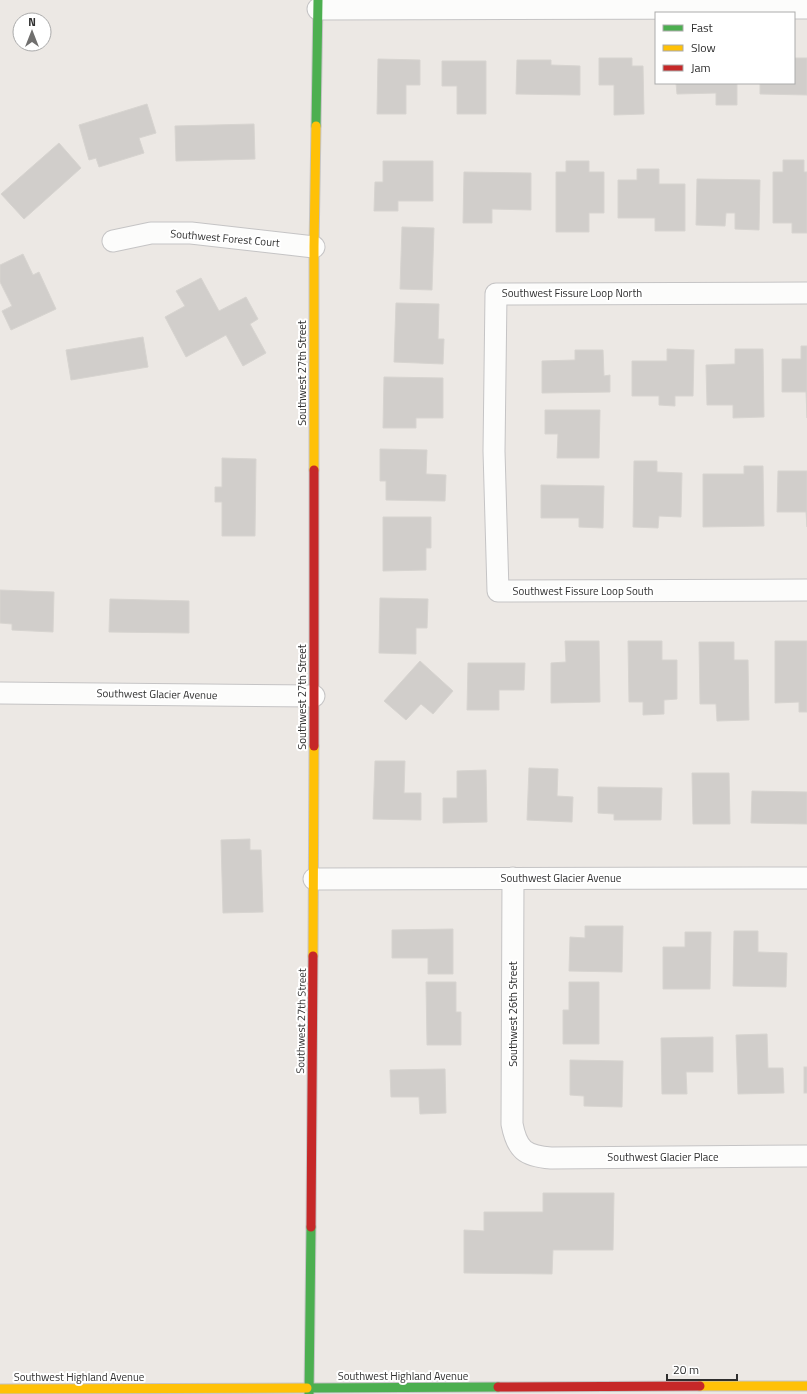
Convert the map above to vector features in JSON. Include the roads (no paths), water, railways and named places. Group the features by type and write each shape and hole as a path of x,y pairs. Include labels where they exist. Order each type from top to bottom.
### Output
{"main road":[{"name":"Southwest 27th Street","path":"309,1391 314,879 314,247 318,4"},
{"name":"Southwest Highland Avenue","path":"0,1389 309,1391 807,1386"}],"street":[{"path":"318,4 807,8"},
{"name":"Southwest Forest Court","path":"113,241 151,233 191,233 314,247"},
{"name":"Southwest Fissure Loop North","path":"494,451 496,294 807,293"},
{"name":"Southwest Fissure Loop South","path":"494,451 498,591 807,590"},
{"name":"Southwest Glacier Avenue","path":"0,693 314,696"},
{"name":"Southwest 26th Street","path":"513,878 512,1124 515,1138 522,1149"},
{"name":"Southwest Glacier Avenue","path":"314,879 807,878"},
{"name":"Southwest Glacier Place","path":"522,1149 535,1157 551,1158 807,1156"}]}
